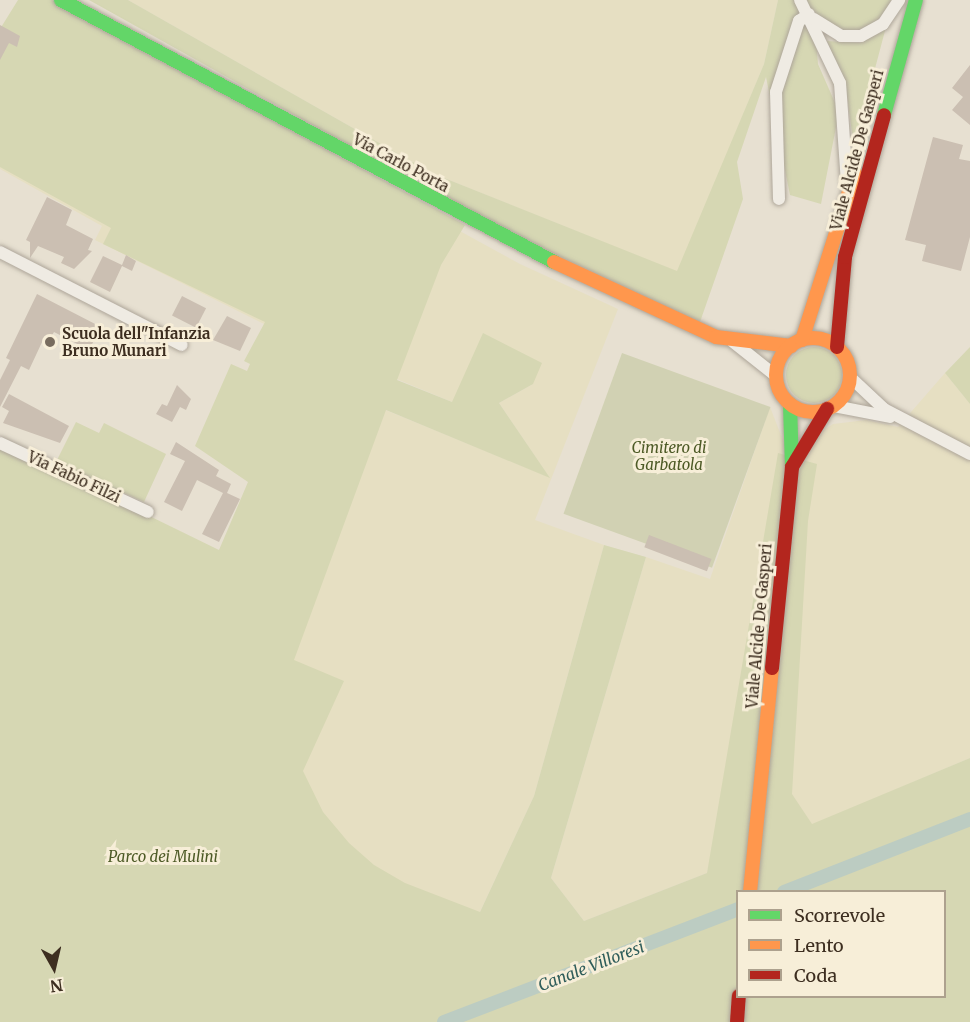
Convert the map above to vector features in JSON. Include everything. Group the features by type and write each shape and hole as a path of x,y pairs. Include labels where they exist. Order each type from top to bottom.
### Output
{"street":[{"name":"Via Carlo Porta","path":"61,0 517,244 732,341 796,343"},
{"path":"800,0 830,56 844,102 846,203"},
{"path":"809,14 830,31 861,36 883,24 899,0"},
{"name":"Viale Alcide De Gasperi","path":"796,343 846,203 906,0"},
{"name":"Viale Alcide De Gasperi","path":"837,347 845,257 916,0"},
{"path":"779,199 776,92 799,21 809,14"},
{"path":"0,252 182,345"},
{"path":"776,376 796,343 820,340 837,347 847,360 850,377 869,399 900,419 970,454"},
{"path":"732,341 776,376 790,404 792,467"},
{"path":"831,407 850,377"},
{"path":"790,404 808,412 831,407 900,419"},
{"name":"Viale Alcide De Gasperi","path":"750,890 792,467 831,407"},
{"name":"Via Fabio Filzi","path":"0,443 148,512"},
{"path":"737,1022 739,998"}],"shaded area":[{"path":"128,0 778,0 764,64 678,272 434,174"},
{"path":"0,37 164,69 520,264 618,309 535,520 604,545 534,796 463,948 387,996 237,637 317,382 549,477 499,403 533,384 452,402 262,323 95,240 102,226 0,169"},
{"path":"945,373 970,404 970,758 812,825 787,787 799,483 806,457 821,432 833,424 866,420 898,427"},
{"path":"770,407 784,443 743,720 707,873 584,921 551,878 646,557 710,579"}],"green space":[{"name":"Parco dei Mulini","path":"18,0 52,0 465,225 441,265 397,380 452,402 483,333 542,363 533,384 499,403 550,478 386,410 294,660 344,681 303,771 323,812 349,843 374,865 405,883 480,912 534,796 604,545 646,557 551,878 584,921 707,873 778,453 817,464 808,521 792,794 812,824 970,758 970,1022 0,1022 0,443 219,550 248,482 195,446 231,364 247,371 250,364 244,361 265,322 103,244 111,228 0,167 0,29"},
{"path":"89,0 128,0 434,174 677,271 764,64 778,0 891,0 884,15 864,30 843,31 820,18 813,9 818,64 839,112 821,204 790,195 766,77 737,162 743,199 700,322 488,223"},
{"path":"886,27 854,148 846,88 827,41 860,43"},
{"path":"808,347 820,347 830,351 838,359 842,375 838,391 830,399 820,403 808,403 798,399 790,391 786,381 786,369 790,359 798,351"},
{"path":"970,347 970,404 945,373"},
{"name":"Cimitero di Garbatola","path":"622,353 770,407 712,568 564,514"},
{"path":"76,422 99,433 104,423 166,454 144,502 56,462"}],"building":[{"path":"0,25 20,36 17,47 9,43 0,60"},
{"path":"970,65 970,125 952,110 963,97 952,88"},
{"path":"933,137 963,145 959,159 970,161 970,237 961,271 922,261 926,245 905,240"},
{"path":"47,197 72,210 66,225 93,239 88,250 92,251 74,269 61,263 64,257 38,246 30,258 30,242 26,240"},
{"path":"126,255 136,261 132,271 122,266 110,292 90,282 103,256 122,265"},
{"path":"37,294 101,327 89,350 54,332 48,342 43,340 29,370 21,366 0,407 0,380 10,360 6,358"},
{"path":"182,296 206,308 196,328 172,316"},
{"path":"227,316 251,328 240,351 213,340"},
{"path":"177,385 191,399 186,410 180,407 172,422 156,414 162,404 167,406"},
{"path":"9,394 69,426 60,443 3,423 9,411 2,407"},
{"path":"176,442 219,470 216,476 231,484 227,493 240,499 219,542 202,534 223,493 197,480 182,511 164,502 185,461 170,454"},
{"path":"649,535 712,559 707,571 644,547"}],"waterway":[{"name":"Canale Villoresi","path":"789,890 970,819"},
{"name":"Canale Villoresi","path":"444,1022 736,910"}],"traffic: fast":[{"path":"61,0 554,262"},
{"path":"884,115 916,0"},
{"path":"790,404 792,466"}],"traffic: slow":[{"path":"802,340 855,173"},
{"path":"554,262 716,337 791,346"},
{"path":"813,338 827,341 839,349 847,361 850,375 847,389 839,401 827,409 813,412 799,409 787,401 779,389 776,375 779,361 787,349 799,341 813,338"},
{"path":"750,890 772,668"}],"traffic: jam":[{"path":"837,347 845,257 884,115"},
{"path":"772,668 792,467 827,409"},
{"path":"737,1022 739,998"}],"place":[{"name":"Scuola dell\"Infanzia Bruno Munari","path":"50,342"}]}
